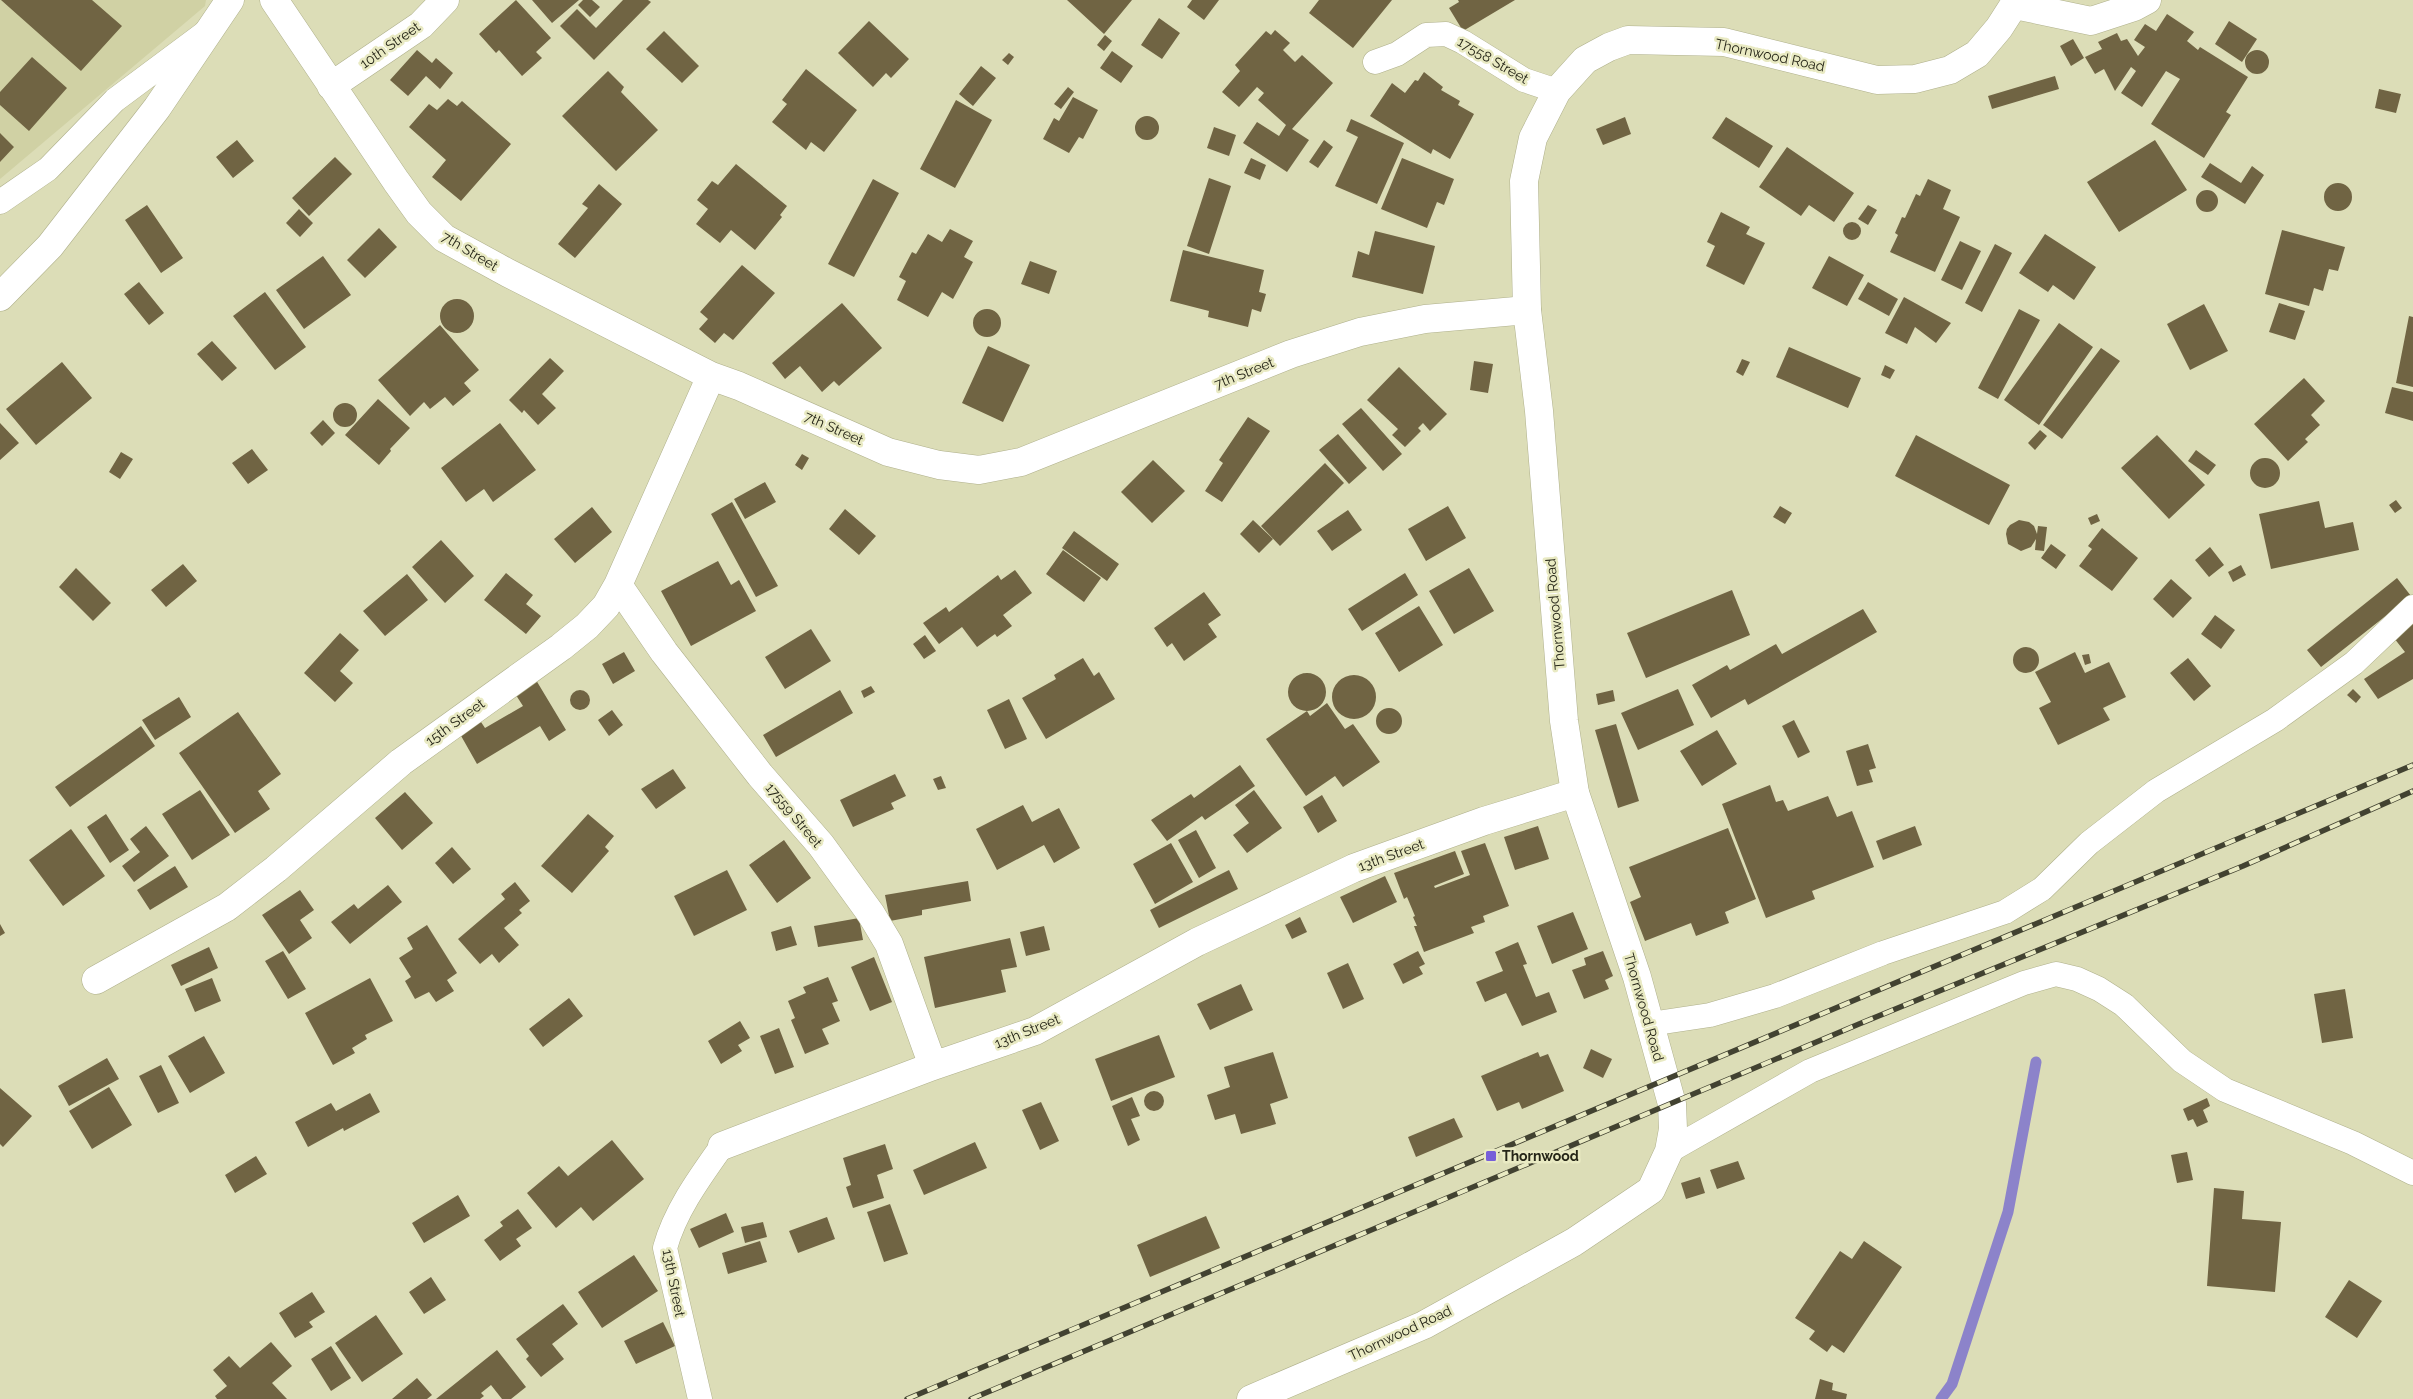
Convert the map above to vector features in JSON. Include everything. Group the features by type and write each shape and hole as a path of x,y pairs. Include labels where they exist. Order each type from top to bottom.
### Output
{"street":[{"path":"0,297 50,246 157,108 230,0"},
{"name":"7th Street","path":"274,0 419,213 444,238 508,273 711,376 739,386 888,452 939,466 978,470 1021,462 1291,354 1360,332 1425,319 1527,310"},
{"name":"10th Street","path":"331,86 421,25 445,0"},
{"path":"2016,3 2091,21 2134,7 2147,0"},
{"name":"Thornwood Road","path":"1252,1399 1424,1324 1574,1242 1650,1190 1669,1151 1673,1129 1672,1104 1637,977 1575,793 1564,721 1539,412 1527,310 1524,181 1534,138 1557,91 1585,60 1608,47 1628,40 1724,42 1877,80 1915,79 1950,70 1977,54 2016,3"},
{"name":"15th Street","path":"96,980 227,906 276,869 401,762 562,647 587,626 606,606 618,585 711,376"},
{"name":"17559 Street","path":"618,585 664,652 760,775 821,845 871,914 889,944 933,1066"},
{"name":"13th Street","path":"722,1146 933,1066 1035,1031 1197,942 1354,868 1484,821 1575,793"}],"lane":[{"path":"0,202 48,169 115,100 210,29"},
{"name":"17558 Street","path":"1375,62 1397,54 1426,35 1446,34 1463,42 1524,80 1557,91"},
{"path":"1650,1024 1710,1014 1775,996 1883,953 2005,912 2042,889 2089,844 2156,791 2275,720 2354,663 2413,607"},
{"path":"1669,1151 1810,1071 2024,983 2056,974 2077,979 2099,989 2124,1005 2182,1061 2225,1090 2353,1143 2413,1173"},
{"name":"13th Street","path":"700,1399 665,1248 670,1231 700,1177 722,1146"}],"shaded area":[{"path":"0,0 206,0 205,6 0,179"}],"building":[{"path":"1,0 92,0 122,26 81,71"},
{"path":"516,0 551,38 536,52 542,58 522,76 499,50 496,53 479,34"},
{"path":"532,0 579,0 552,23"},
{"path":"583,0 592,0 600,7 590,17 578,5"},
{"path":"623,0 648,0 651,2 594,60 560,26 577,9 596,28"},
{"path":"1067,0 1132,0 1104,34"},
{"path":"1192,0 1219,0 1204,20 1187,7"},
{"path":"1319,0 1392,0 1353,48 1309,13"},
{"path":"1458,0 1515,0 1463,31 1449,8 1459,2"},
{"path":"2167,14 2194,32 2187,41 2198,50 2200,47 2248,77 2226,112 2231,115 2204,158 2151,124 2180,79 2166,71 2142,107 2121,93 2136,71 2131,67 2115,91 2104,69 2095,74 2085,57 2102,49 2098,42 2117,33 2121,41 2127,39 2138,56 2145,47 2134,40 2145,24 2156,31"},
{"path":"1159,18 1180,33 1162,59 1141,45"},
{"path":"869,21 909,59 891,78 886,73 873,87 838,53"},
{"path":"2229,21 2257,39 2242,62 2215,44"},
{"path":"1275,30 1290,43 1283,50 1295,62 1302,55 1333,83 1292,129 1309,140 1287,172 1243,143 1257,122 1279,136 1286,125 1258,100 1264,93 1257,87 1239,107 1222,92 1240,71 1235,65 1266,31 1271,35"},
{"path":"664,31 699,66 682,83 646,49"},
{"path":"1105,35 1112,41 1104,51 1097,45"},
{"path":"2073,39 2084,58 2071,66 2060,46"},
{"path":"417,50 432,63 436,58 453,73 440,89 426,76 408,96 390,80"},
{"path":"2257,50 2265,54 2269,62 2265,70 2257,74 2249,70 2245,62 2249,54"},
{"path":"1112,51 1133,66 1121,83 1100,68"},
{"path":"1009,53 1014,57 1008,65 1002,60"},
{"path":"32,57 67,88 29,131 0,105 0,92"},
{"path":"981,66 996,78 973,106 959,94"},
{"path":"806,69 857,110 824,152 811,142 806,150 772,122 787,104 782,100"},
{"path":"608,71 624,87 621,92 658,130 616,171 562,116"},
{"path":"1424,72 1443,87 1441,90 1460,101 1458,105 1474,114 1450,159 1433,149 1431,154 1370,116 1392,83 1405,93 1415,80 1418,81"},
{"path":"2055,76 2059,89 1992,109 1988,96"},
{"path":"1068,87 1074,92 1061,109 1054,104"},
{"path":"2379,89 2401,94 2396,113 2375,108"},
{"path":"1073,97 1098,110 1083,139 1079,137 1069,153 1043,139 1054,118 1059,121"},
{"path":"448,99 457,106 462,101 511,144 461,201 432,177 446,160 409,127 429,104 437,110"},
{"path":"956,100 992,120 955,188 920,169"},
{"path":"1147,116 1155,120 1159,128 1155,136 1147,140 1139,136 1135,128 1139,120"},
{"path":"1625,117 1631,134 1603,145 1596,129"},
{"path":"1726,117 1773,146 1759,168 1712,138"},
{"path":"1351,119 1404,143 1377,204 1335,186 1358,137 1346,131"},
{"path":"1214,127 1236,135 1229,156 1207,148"},
{"path":"0,133 14,147 0,162"},
{"path":"237,140 254,161 233,178 216,157"},
{"path":"1324,140 1333,147 1318,168 1309,162"},
{"path":"2155,140 2187,190 2119,232 2087,182"},
{"path":"1787,147 1854,193 1834,222 1809,205 1801,216 1759,187"},
{"path":"335,157 352,174 309,216 292,198"},
{"path":"1251,158 1266,165 1260,180 1244,173"},
{"path":"1402,158 1454,179 1444,205 1437,202 1427,228 1381,209"},
{"path":"2210,163 2241,183 2252,166 2264,175 2245,204 2201,177"},
{"path":"736,164 787,206 780,215 782,217 755,250 731,230 720,243 696,224 708,209 697,200 712,181 718,185"},
{"path":"1209,178 1231,186 1209,254 1187,246"},
{"path":"873,179 899,193 854,277 828,264"},
{"path":"1928,179 1951,190 1943,209 1960,217 1935,272 1890,252 1898,235 1895,233 1902,217 1905,218 1916,194 1920,196"},
{"path":"2338,183 2348,187 2352,197 2348,207 2338,211 2328,207 2324,197 2328,187"},
{"path":"599,184 622,204 575,258 558,244 588,208 582,204"},
{"path":"2207,190 2217,197 2218,201 2211,211 2207,212 2197,205 2196,201 2203,191"},
{"path":"147,205 183,258 161,273 125,220"},
{"path":"1868,205 1877,210 1868,225 1858,219"},
{"path":"299,209 313,223 300,237 286,223"},
{"path":"1721,212 1750,227 1746,234 1765,243 1744,285 1706,266 1715,246 1707,242"},
{"path":"1848,222 1856,222 1861,227 1859,238 1848,240 1843,235 1843,227"},
{"path":"379,228 397,247 365,278 347,260"},
{"path":"950,229 973,241 964,257 973,262 953,299 942,292 928,317 897,300 906,281 899,277 912,252 916,254 928,234 942,242"},
{"path":"2282,230 2345,247 2338,271 2329,269 2323,291 2314,288 2309,306 2265,294"},
{"path":"1375,231 1435,246 1423,294 1352,277 1358,251 1369,255"},
{"path":"2045,234 2096,267 2074,300 2053,285 2048,292 2019,273"},
{"path":"1960,241 1981,251 1962,290 1941,280"},
{"path":"1995,244 2012,253 1982,312 1965,303"},
{"path":"1183,250 1264,270 1259,292 1266,294 1261,312 1252,309 1248,327 1208,317 1209,311 1170,301"},
{"path":"323,256 351,295 304,329 276,290"},
{"path":"1829,256 1864,275 1847,306 1812,288"},
{"path":"1030,261 1057,271 1049,294 1021,284"},
{"path":"742,265 775,293 733,340 724,333 715,343 699,329 708,319 700,312"},
{"path":"139,282 164,313 149,325 124,294"},
{"path":"1868,282 1898,299 1889,316 1858,299"},
{"path":"265,292 306,347 275,370 233,316"},
{"path":"1904,297 1951,323 1936,343 1915,327 1907,344 1885,333"},
{"path":"457,299 464,300 469,304 473,309 473,323 469,328 464,332 457,333 450,332 445,328 441,323 440,316 441,309 445,304 450,300"},
{"path":"842,303 882,348 839,386 834,381 822,392 800,366 785,379 772,363"},
{"path":"2279,303 2305,311 2295,340 2269,332"},
{"path":"2204,304 2228,351 2190,370 2167,324"},
{"path":"987,309 997,313 1001,323 997,333 987,337 977,333 973,323 977,313"},
{"path":"2019,309 2040,320 1998,399 1978,388"},
{"path":"2409,316 2413,317 2413,387 2396,383"},
{"path":"2059,323 2093,347 2039,425 2004,400"},
{"path":"440,325 479,370 464,383 471,391 453,406 445,397 430,409 424,402 410,416 378,380"},
{"path":"212,341 237,368 222,381 197,354"},
{"path":"988,346 1030,365 1003,422 962,403"},
{"path":"1789,347 1861,378 1848,408 1776,377"},
{"path":"2101,348 2120,361 2062,439 2043,425"},
{"path":"550,358 564,371 542,394 556,408 538,425 524,410 522,413 509,400"},
{"path":"1742,359 1750,362 1743,376 1736,372"},
{"path":"1474,361 1493,364 1488,393 1470,390"},
{"path":"62,362 92,398 36,445 6,409"},
{"path":"1885,365 1895,370 1890,379 1881,375"},
{"path":"1399,367 1447,414 1430,431 1423,423 1418,428 1421,431 1405,447 1392,435 1398,429 1367,400"},
{"path":"2304,378 2325,401 2311,415 2320,425 2305,439 2308,442 2288,461 2254,424"},
{"path":"2392,387 2413,392 2413,421 2385,413"},
{"path":"378,399 410,428 390,449 391,451 379,465 345,435"},
{"path":"345,403 350,404 356,410 356,420 350,426 345,427 340,426 334,420 333,415 334,410 340,404"},
{"path":"1361,408 1402,454 1383,471 1342,424"},
{"path":"1248,417 1270,431 1222,502 1205,491 1223,463 1219,460"},
{"path":"323,420 335,433 322,446 310,433"},
{"path":"0,423 19,443 0,460"},
{"path":"500,423 536,470 493,502 484,489 466,502 441,468"},
{"path":"2040,430 2047,436 2035,450 2028,443"},
{"path":"1338,434 1367,468 1349,484 1319,450"},
{"path":"1916,435 2010,485 1989,525 1895,476"},
{"path":"2157,435 2205,485 2169,519 2121,468"},
{"path":"252,449 268,470 248,484 232,463"},
{"path":"2196,450 2216,465 2208,475 2188,461"},
{"path":"121,452 133,459 120,479 109,472"},
{"path":"802,454 809,458 802,470 795,465"},
{"path":"2265,458 2271,459 2279,467 2279,479 2271,487 2265,488 2259,487 2251,479 2250,473 2251,467 2259,459"},
{"path":"1153,460 1185,491 1152,523 1121,492"},
{"path":"1325,463 1344,483 1280,546 1261,526"},
{"path":"765,482 776,502 745,519 734,499"},
{"path":"2396,500 2402,508 2395,513 2389,505"},
{"path":"2319,501 2325,528 2353,522 2359,550 2271,569 2259,514"},
{"path":"732,502 778,586 756,597 711,514"},
{"path":"1448,506 1466,538 1426,561 1408,529"},
{"path":"1780,506 1792,513 1785,524 1773,517"},
{"path":"592,507 612,532 575,563 554,539"},
{"path":"845,509 876,536 859,555 829,529"},
{"path":"1348,510 1362,530 1332,551 1317,531"},
{"path":"2097,514 2100,521 2091,525 2088,518"},
{"path":"1253,520 1273,539 1259,553 1240,534"},
{"path":"2019,520 2029,522 2034,526 2037,534 2038,526 2047,527 2044,551 2035,550 2036,539 2031,547 2021,551 2008,544 2007,529"},
{"path":"2102,528 2138,558 2112,591 2079,566 2092,549 2088,546"},
{"path":"1074,531 1119,564 1107,581 1062,548"},
{"path":"441,540 474,576 445,603 412,567"},
{"path":"2051,544 2066,555 2056,569 2041,558"},
{"path":"2210,547 2224,565 2209,577 2195,560"},
{"path":"1063,550 1101,578 1084,602 1046,574"},
{"path":"718,561 731,585 739,580 756,611 691,646 661,591"},
{"path":"183,564 197,581 166,607 151,590"},
{"path":"2241,565 2246,575 2233,582 2228,572"},
{"path":"76,568 111,603 93,621 59,587"},
{"path":"1469,568 1494,611 1454,634 1429,591"},
{"path":"1015,570 1032,593 1003,615 1012,626 997,637 995,634 977,647 962,627 939,644 923,623 946,607 949,612 998,575 1001,580"},
{"path":"506,573 533,595 526,604 541,616 526,634 484,600"},
{"path":"1405,573 1418,595 1362,631 1348,609"},
{"path":"407,574 428,600 385,636 363,611"},
{"path":"2397,578 2411,596 2321,667 2307,650"},
{"path":"2171,579 2192,598 2173,618 2153,599"},
{"path":"1732,590 1750,635 1646,678 1627,633"},
{"path":"1204,592 1221,615 1208,624 1217,637 1184,661 1172,643 1167,647 1154,628"},
{"path":"1419,606 1443,645 1399,672 1375,633"},
{"path":"1863,609 1877,632 1748,705 1745,699 1711,718 1692,685 1727,665 1730,670 1776,644 1782,654"},
{"path":"2215,615 2235,630 2221,649 2201,634"},
{"path":"2413,619 2413,679 2378,699 2364,679 2405,652 2394,638"},
{"path":"811,629 831,661 785,689 765,657"},
{"path":"340,633 359,650 340,671 353,683 335,702 304,673"},
{"path":"925,635 936,651 924,659 913,644"},
{"path":"2026,647 2035,651 2039,660 2035,669 2026,673 2017,669 2013,660 2017,651"},
{"path":"624,652 635,671 613,684 602,664"},
{"path":"2075,652 2085,673 2109,662 2126,697 2103,708 2110,720 2058,745 2039,708 2051,702 2035,672"},
{"path":"2089,654 2091,663 2085,665 2082,655"},
{"path":"1083,658 1094,676 1099,672 1115,699 1046,739 1022,698 1056,679 1054,675"},
{"path":"2188,658 2211,686 2194,701 2170,673"},
{"path":"1307,673 1320,679 1326,692 1320,705 1307,711 1294,705 1288,692 1294,679"},
{"path":"1350,675 1358,675 1370,681 1376,697 1370,713 1358,719 1350,719 1338,713 1332,701 1332,693 1338,681"},
{"path":"536,680 566,730 549,741 540,726 477,764 460,734 481,722 485,728 523,706 514,692"},
{"path":"871,686 875,692 864,698 861,691"},
{"path":"1678,689 1694,725 1638,750 1621,713"},
{"path":"2353,689 2361,697 2356,703 2347,695"},
{"path":"580,690 587,693 590,700 587,707 580,710 573,707 570,700 573,693"},
{"path":"840,690 853,713 776,757 763,735"},
{"path":"1613,690 1615,701 1598,705 1596,694"},
{"path":"179,697 191,717 155,740 142,720"},
{"path":"1009,699 1027,739 1005,749 987,710"},
{"path":"1327,703 1345,729 1353,724 1380,762 1343,787 1335,776 1306,796 1266,739 1307,711 1310,716"},
{"path":"1389,708 1398,712 1402,721 1398,730 1389,734 1380,730 1376,721 1380,712"},
{"path":"612,710 623,725 609,736 598,720"},
{"path":"238,712 281,774 258,791 270,809 235,833 179,753"},
{"path":"1794,720 1810,752 1798,758 1782,726"},
{"path":"1616,724 1639,801 1618,808 1595,730"},
{"path":"141,726 155,746 70,807 55,787"},
{"path":"1717,730 1737,764 1702,786 1680,751"},
{"path":"1868,744 1876,768 1869,770 1873,782 1857,786 1846,751"},
{"path":"1240,765 1255,786 1205,820 1202,816 1167,841 1151,820 1191,794 1194,798"},
{"path":"673,769 686,788 656,809 641,789"},
{"path":"895,774 906,796 891,803 894,809 853,827 840,800"},
{"path":"941,776 946,788 938,790 933,779"},
{"path":"1770,785 1776,802 1783,800 1788,811 1828,796 1837,817 1852,811 1874,867 1812,891 1815,899 1766,918 1722,804"},
{"path":"200,790 230,835 192,860 162,814"},
{"path":"1254,790 1282,828 1247,853 1233,835 1249,823 1235,805"},
{"path":"405,792 433,823 402,850 375,818"},
{"path":"1322,795 1337,821 1318,833 1303,807"},
{"path":"1023,805 1032,822 1059,808 1080,848 1054,863 1044,845 997,870 976,829"},
{"path":"106,814 129,850 110,863 87,827"},
{"path":"588,814 614,836 605,847 609,851 572,893 541,866"},
{"path":"146,826 169,856 134,882 122,866 140,852 130,839"},
{"path":"1538,826 1549,859 1515,870 1504,837"},
{"path":"1915,826 1922,845 1883,860 1876,841"},
{"path":"1728,828 1756,899 1725,912 1729,923 1696,936 1691,923 1645,941 1630,902 1641,897 1629,867"},
{"path":"71,829 105,876 63,906 29,860"},
{"path":"1196,830 1216,868 1199,878 1178,840"},
{"path":"784,840 811,878 777,903 749,865"},
{"path":"1171,843 1193,882 1155,904 1133,864"},
{"path":"1485,843 1509,906 1483,916 1485,922 1471,927 1474,933 1424,952 1414,926 1417,926 1413,917 1415,916 1407,897 1404,899 1394,873 1455,851 1464,874 1434,886 1435,888 1470,875 1461,851"},
{"path":"452,847 471,869 453,884 435,863"},
{"path":"175,866 188,887 150,910 137,890"},
{"path":"727,870 747,910 694,936 674,896"},
{"path":"1229,870 1238,889 1159,928 1150,910"},
{"path":"1385,876 1397,902 1353,923 1340,897"},
{"path":"968,881 971,901 922,910 922,915 890,921 885,895"},
{"path":"515,882 530,901 519,910 522,913 504,928 519,945 499,963 492,954 480,964 458,939 505,899 501,894"},
{"path":"388,885 402,902 350,944 331,922 354,904 358,909"},
{"path":"300,890 314,910 300,920 312,938 289,954 262,915"},
{"path":"1573,912 1588,949 1552,964 1537,926"},
{"path":"1300,917 1307,932 1292,939 1285,925"},
{"path":"859,918 863,940 818,947 814,926"},
{"path":"0,924 5,933 0,936"},
{"path":"427,925 457,973 447,980 454,991 436,1002 429,992 415,999 405,981 411,977 399,958 413,949 407,938"},
{"path":"791,926 797,945 776,951 771,932"},
{"path":"1044,926 1050,950 1026,956 1020,932"},
{"path":"1010,938 1017,967 1001,970 1006,992 935,1008 924,957"},
{"path":"1518,942 1527,964 1523,965 1536,997 1549,992 1557,1012 1522,1026 1506,993 1485,1002 1476,982 1503,971 1495,952"},
{"path":"209,947 218,968 181,986 171,965"},
{"path":"283,951 306,989 288,999 265,961"},
{"path":"1418,951 1425,964 1419,967 1423,974 1403,984 1393,964"},
{"path":"1603,951 1613,976 1605,980 1609,989 1584,999 1572,970 1586,965 1584,958"},
{"path":"874,957 892,1002 870,1011 851,967"},
{"path":"1348,963 1364,999 1343,1009 1327,973"},
{"path":"828,977 838,1001 832,1003 840,1021 822,1029 829,1044 805,1054 791,1020 795,1018 788,1001 806,993 803,987"},
{"path":"212,978 221,1001 195,1012 185,989"},
{"path":"370,978 393,1021 365,1035 367,1039 352,1048 355,1053 333,1065 305,1013"},
{"path":"1241,984 1253,1010 1210,1030 1197,1004"},
{"path":"2345,989 2353,1038 2322,1043 2314,994"},
{"path":"569,998 583,1016 543,1047 529,1029"},
{"path":"740,1021 750,1038 738,1045 742,1051 721,1064 708,1041"},
{"path":"779,1028 794,1067 775,1074 760,1036"},
{"path":"1159,1035 1175,1077 1111,1101 1095,1059"},
{"path":"204,1036 225,1073 190,1093 168,1056"},
{"path":"1591,1049 1612,1059 1603,1078 1583,1068"},
{"path":"1273,1052 1288,1098 1270,1104 1276,1124 1241,1134 1235,1114 1215,1120 1207,1095 1230,1087 1224,1067"},
{"path":"1538,1052 1540,1057 1548,1054 1564,1091 1522,1109 1519,1102 1497,1111 1481,1076"},
{"path":"107,1058 119,1079 69,1106 58,1086"},
{"path":"161,1065 179,1103 158,1113 139,1076"},
{"path":"109,1087 132,1125 92,1149 69,1111"},
{"path":"0,1088 32,1116 3,1147 0,1144"},
{"path":"1154,1091 1161,1094 1164,1101 1161,1108 1154,1111 1147,1108 1144,1101 1147,1094"},
{"path":"370,1093 380,1112 344,1131 343,1128 308,1147 295,1122 331,1103 336,1111"},
{"path":"1132,1097 1140,1116 1131,1119 1140,1140 1128,1146 1112,1106"},
{"path":"2207,1098 2210,1106 2203,1110 2208,1122 2197,1127 2193,1119 2188,1121 2183,1109"},
{"path":"1041,1102 1059,1141 1040,1150 1022,1110"},
{"path":"1454,1118 1463,1137 1416,1157 1408,1137"},
{"path":"612,1140 644,1179 593,1221 581,1207 556,1228 527,1193 559,1166 568,1176"},
{"path":"975,1142 987,1168 924,1195 913,1170"},
{"path":"885,1144 893,1169 877,1175 884,1198 853,1208 846,1187 851,1185 843,1158"},
{"path":"2187,1152 2193,1180 2177,1183 2171,1155"},
{"path":"256,1156 267,1174 235,1193 225,1175"},
{"path":"1738,1161 1745,1179 1717,1189 1710,1170"},
{"path":"1700,1177 1705,1193 1686,1199 1681,1183"},
{"path":"2214,1188 2244,1191 2242,1219 2281,1222 2275,1292 2207,1286"},
{"path":"458,1195 470,1216 424,1243 412,1223"},
{"path":"890,1204 908,1254 884,1262 867,1212"},
{"path":"518,1209 532,1228 516,1239 521,1246 500,1261 484,1240 503,1226 500,1222"},
{"path":"726,1213 734,1232 699,1248 690,1229"},
{"path":"1206,1216 1220,1248 1150,1277 1137,1245"},
{"path":"827,1217 835,1239 798,1253 789,1231"},
{"path":"763,1222 767,1237 745,1243 741,1227"},
{"path":"760,1241 767,1262 728,1274 722,1253"},
{"path":"1864,1241 1902,1267 1844,1353 1832,1345 1827,1352 1809,1339 1815,1331 1795,1318 1840,1251 1852,1259"},
{"path":"634,1255 658,1291 602,1328 578,1292"},
{"path":"431,1277 446,1300 424,1314 409,1292"},
{"path":"2349,1280 2382,1301 2357,1338 2325,1317"},
{"path":"312,1292 325,1312 309,1322 313,1327 295,1338 279,1313"},
{"path":"563,1304 578,1324 552,1344 564,1359 541,1377 526,1359 529,1356 516,1339"},
{"path":"376,1315 403,1354 362,1382 335,1343"},
{"path":"663,1322 675,1346 636,1364 624,1341"},
{"path":"271,1342 292,1366 272,1383 287,1399 217,1399 215,1396 227,1386 213,1370 229,1356 240,1368"},
{"path":"331,1346 351,1378 331,1391 311,1359"},
{"path":"497,1350 526,1387 511,1399 502,1399 491,1385 481,1393 484,1396 480,1399 436,1399"},
{"path":"417,1378 432,1395 427,1399 392,1399"},
{"path":"1820,1379 1833,1383 1832,1390 1847,1394 1846,1399 1815,1399"}],"waterway":[{"path":"1941,1399 1952,1384 2008,1212 2036,1062"}],"railway":[{"path":"907,1399 2413,765"},
{"path":"971,1399 1859,1024 2243,866 2413,791"}],"place":[{"name":"Thornwood","path":"1491,1156"}]}
